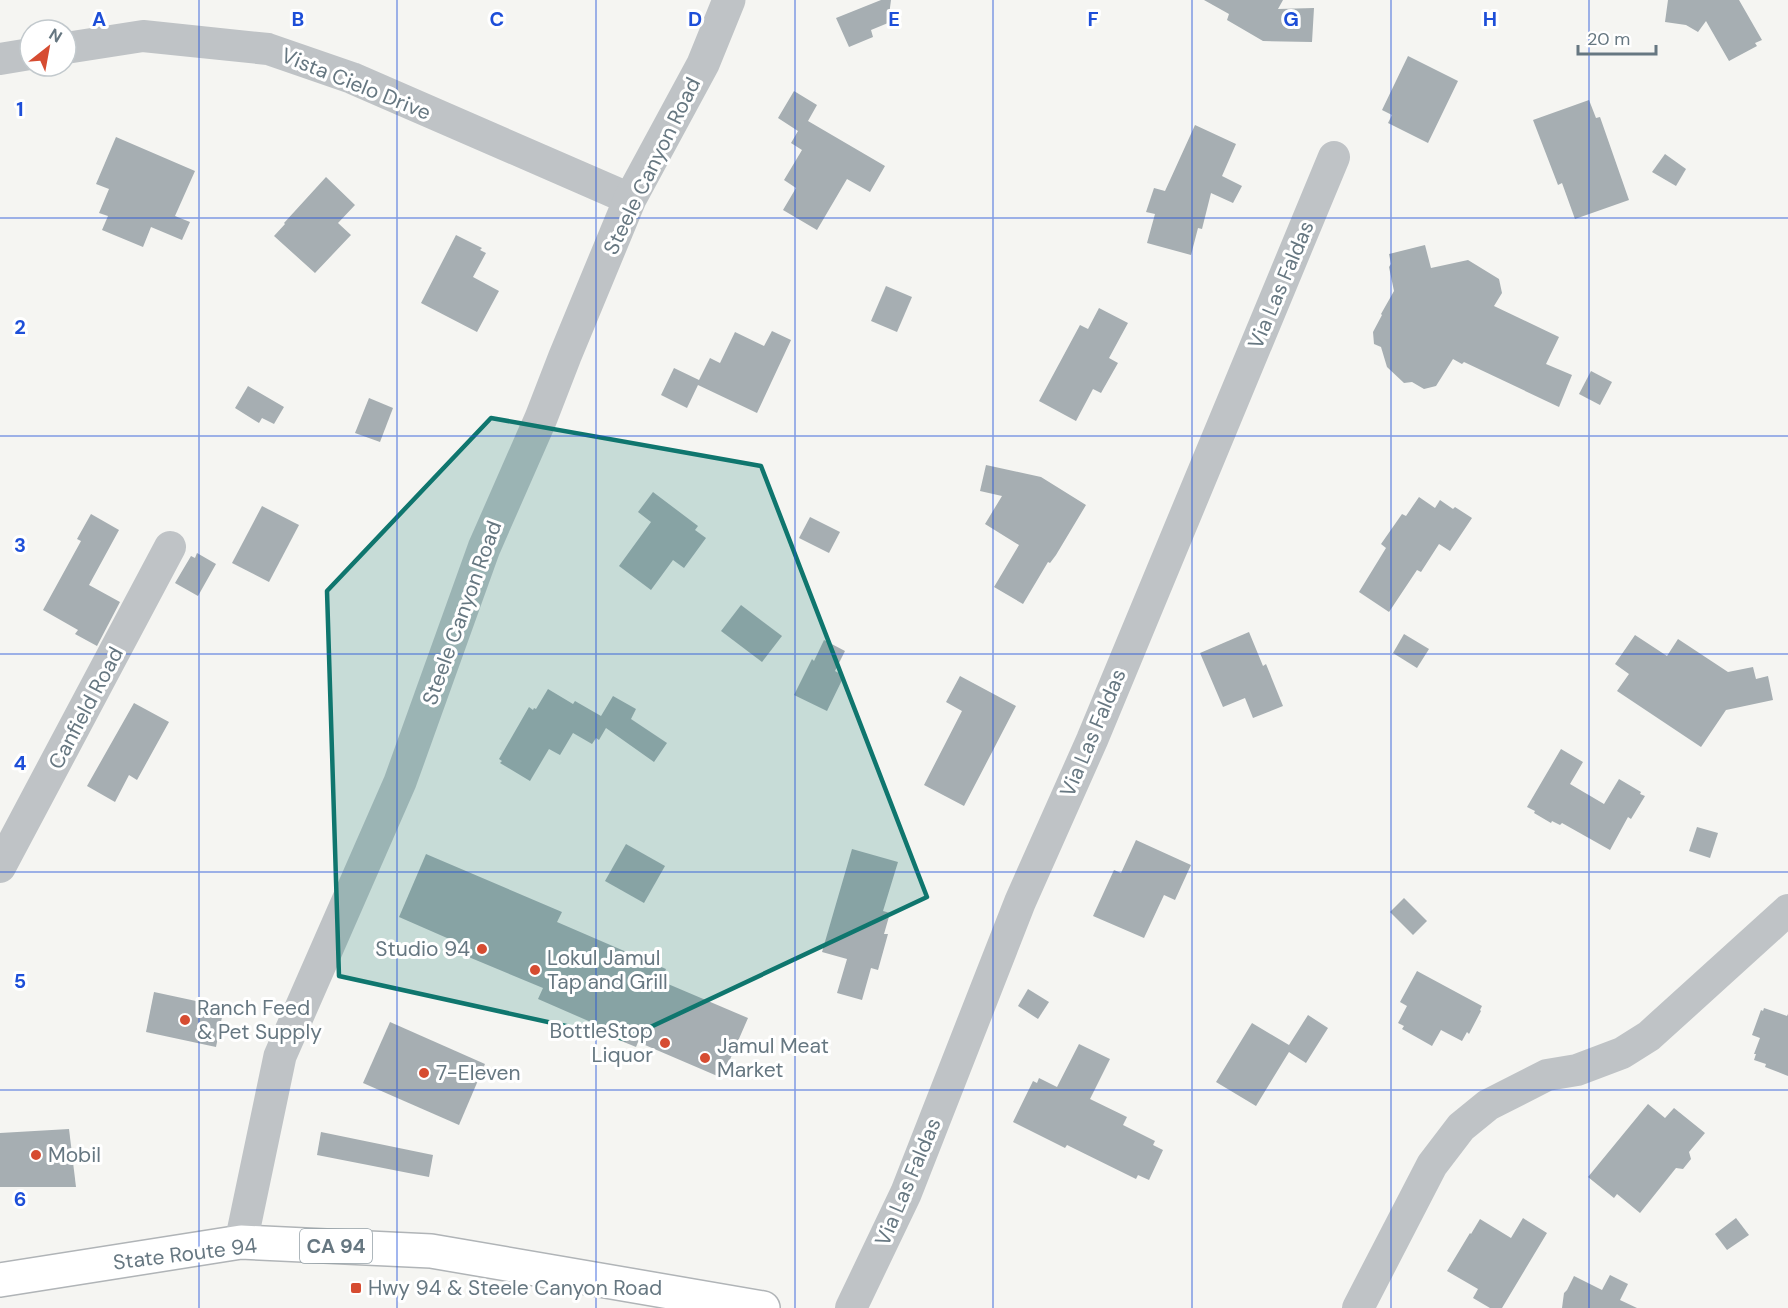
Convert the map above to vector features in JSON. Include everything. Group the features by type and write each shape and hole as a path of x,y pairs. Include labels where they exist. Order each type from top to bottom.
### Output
{"highway":[{"name":"State Route 94","path":"0,1280 241,1242 431,1251 763,1308"}],"street":[{"name":"Steele Canyon Road","path":"241,1242 280,1056 400,782 484,548 541,418 630,199 703,64 729,0"},
{"name":"Vista Cielo Drive","path":"78,46 143,36 268,49 352,78 630,199"},
{"path":"0,59 18,56"},
{"name":"Via Las Faldas","path":"851,1308 906,1193 1020,902 1092,740 1334,157"},
{"name":"Canfield Road","path":"0,867 170,547"},
{"path":"1358,1308 1432,1165 1461,1127 1488,1105 1548,1075 1577,1070 1622,1053 1649,1036 1788,910"}],"highlighted area":[{"path":"491,418 761,466 927,897 625,1039 339,976 327,591"}],"building":[{"path":"881,0 891,0 888,23 871,30 873,37 849,47 836,18"},
{"path":"1204,0 1283,0 1278,9 1314,8 1312,42 1263,41 1227,20 1229,14"},
{"path":"1668,0 1739,0 1762,40 1755,43 1757,46 1729,61 1706,21 1698,32 1686,25 1665,22"},
{"path":"1408,56 1458,81 1428,143 1388,123 1392,115 1382,110"},
{"path":"794,91 817,105 808,121 885,166 870,192 847,179 817,230 783,210 796,188 784,180 802,150 791,143 798,131 778,118"},
{"path":"1589,100 1596,118 1600,117 1629,200 1575,219 1562,183 1558,185 1533,120"},
{"path":"1195,125 1236,144 1222,176 1242,186 1233,203 1211,193 1202,229 1198,228 1191,255 1147,243 1155,214 1146,212 1154,188 1165,191"},
{"path":"116,137 195,171 175,216 190,222 182,240 151,227 143,247 102,230 108,216 99,213 109,189 96,184"},
{"path":"1665,154 1686,169 1676,186 1652,172"},
{"path":"326,177 355,205 338,223 351,235 315,273 274,236"},
{"path":"456,235 482,248 480,250 486,253 473,277 499,291 477,332 421,303"},
{"path":"1425,245 1431,268 1468,260 1499,279 1502,293 1494,306 1559,337 1546,364 1572,375 1559,407 1464,362 1462,364 1453,359 1436,386 1424,389 1412,382 1404,383 1387,367 1381,347 1374,344 1373,332 1394,291 1389,254"},
{"path":"886,286 912,297 897,332 871,321"},
{"path":"1099,308 1128,323 1109,358 1118,363 1101,393 1093,389 1076,421 1039,401 1080,325 1088,329"},
{"path":"772,331 791,340 757,413 698,385 687,408 661,395 674,368 699,380 710,358 720,363 735,332 764,346"},
{"path":"1591,371 1612,382 1600,405 1579,394"},
{"path":"248,386 284,407 274,424 262,418 259,423 235,408"},
{"path":"369,398 393,408 380,442 355,433"},
{"path":"986,465 1041,477 1086,505 1023,604 994,587 1019,545 985,524 1002,496 980,491"},
{"path":"653,492 698,526 695,530 706,538 684,568 673,560 651,590 619,566 651,522 638,512"},
{"path":"1419,497 1435,508 1440,500 1472,518 1450,551 1439,544 1421,572 1417,570 1389,612 1359,592 1386,548 1381,544 1402,514 1406,516"},
{"path":"262,506 299,525 269,582 232,563"},
{"path":"91,514 119,530 89,585 120,602 97,646 75,634 78,630 43,610 81,541 77,539"},
{"path":"810,517 840,532 829,553 799,538"},
{"path":"197,553 216,564 198,596 175,583 191,556 195,558"},
{"path":"741,605 782,636 762,662 721,631"},
{"path":"1249,632 1263,666 1266,664 1283,706 1253,718 1245,698 1223,707 1200,653"},
{"path":"1404,634 1429,649 1417,668 1393,653"},
{"path":"1635,635 1667,656 1678,639 1728,672 1753,667 1756,679 1768,676 1773,700 1726,710 1701,747 1617,691 1629,674 1615,664"},
{"path":"824,640 845,651 835,671 844,676 827,711 794,695"},
{"path":"960,676 1016,706 964,806 924,785 962,711 946,702"},
{"path":"548,689 573,704 575,701 601,716 613,696 636,709 631,719 667,743 654,762 606,728 599,740 596,738 592,744 573,733 560,755 549,749 530,781 500,763 502,761 499,759 529,707 536,709"},
{"path":"134,703 169,722 137,780 129,775 115,802 87,786"},
{"path":"1561,749 1583,762 1570,784 1604,804 1619,779 1645,796 1631,819 1628,817 1610,850 1562,823 1560,825 1552,821 1551,823 1527,807"},
{"path":"1697,827 1718,833 1710,858 1689,851"},
{"path":"1136,840 1191,865 1175,900 1164,895 1144,938 1093,916 1114,870 1121,873"},
{"path":"626,844 665,866 644,903 605,881"},
{"path":"852,849 898,862 883,911 890,913 884,934 888,934 878,970 871,968 862,1000 837,993 847,959 822,952"},
{"path":"426,854 562,912 557,922 666,969 661,981 748,1018 722,1078 638,1042 636,1047 614,1038 616,1033 538,999 543,988 459,953 463,945 399,917"},
{"path":"1404,898 1427,921 1413,935 1390,912"},
{"path":"1417,971 1482,1006 1469,1034 1467,1032 1462,1041 1441,1030 1432,1046 1402,1029 1404,1026 1398,1023 1407,1006 1400,1002"},
{"path":"1028,989 1049,1002 1038,1019 1018,1006"},
{"name":"Ranch Feed & Pet Supply","path":"154,992 224,1007 216,1047 146,1032"},
{"path":"1764,1008 1787,1016 1788,1014 1788,1076 1754,1060 1760,1038 1752,1035 1761,1010 1763,1011"},
{"path":"1308,1015 1328,1028 1306,1063 1289,1052 1256,1106 1216,1082 1252,1023 1289,1045"},
{"name":"7-Eleven","path":"390,1022 485,1064 459,1125 363,1083"},
{"path":"1079,1044 1110,1059 1090,1099 1127,1117 1123,1125 1155,1141 1153,1145 1163,1150 1149,1180 1138,1175 1136,1179 1067,1145 1065,1148 1013,1122 1033,1081 1037,1083 1039,1078 1057,1087"},
{"path":"1648,1104 1665,1118 1674,1108 1705,1133 1689,1152 1691,1159 1683,1169 1676,1168 1640,1213 1617,1194 1614,1198 1588,1177"},
{"name":"Mobil","path":"69,1129 76,1187 0,1187 0,1133"},
{"path":"321,1132 433,1155 429,1177 317,1155"},
{"path":"1523,1218 1547,1233 1502,1308 1490,1308 1473,1298 1478,1289 1447,1271 1480,1219 1511,1238"},
{"path":"1736,1218 1749,1235 1727,1250 1715,1234"},
{"path":"1610,1275 1628,1284 1620,1300 1637,1308 1562,1308 1564,1293 1574,1276 1602,1290"}],"place":[{"name":"Studio 94","path":"482,949"},
{"name":"Lokul Jamul Tap and Grill","path":"535,970"},
{"name":"Ranch Feed & Pet Supply","path":"185,1020"},
{"name":"BottleStop Liquor","path":"665,1043"},
{"name":"Jamul Meat Market","path":"705,1058"},
{"name":"7-Eleven","path":"424,1073"},
{"name":"Mobil","path":"36,1155"},
{"name":"Hwy 94 & Steele Canyon Road","path":"356,1288"}]}
